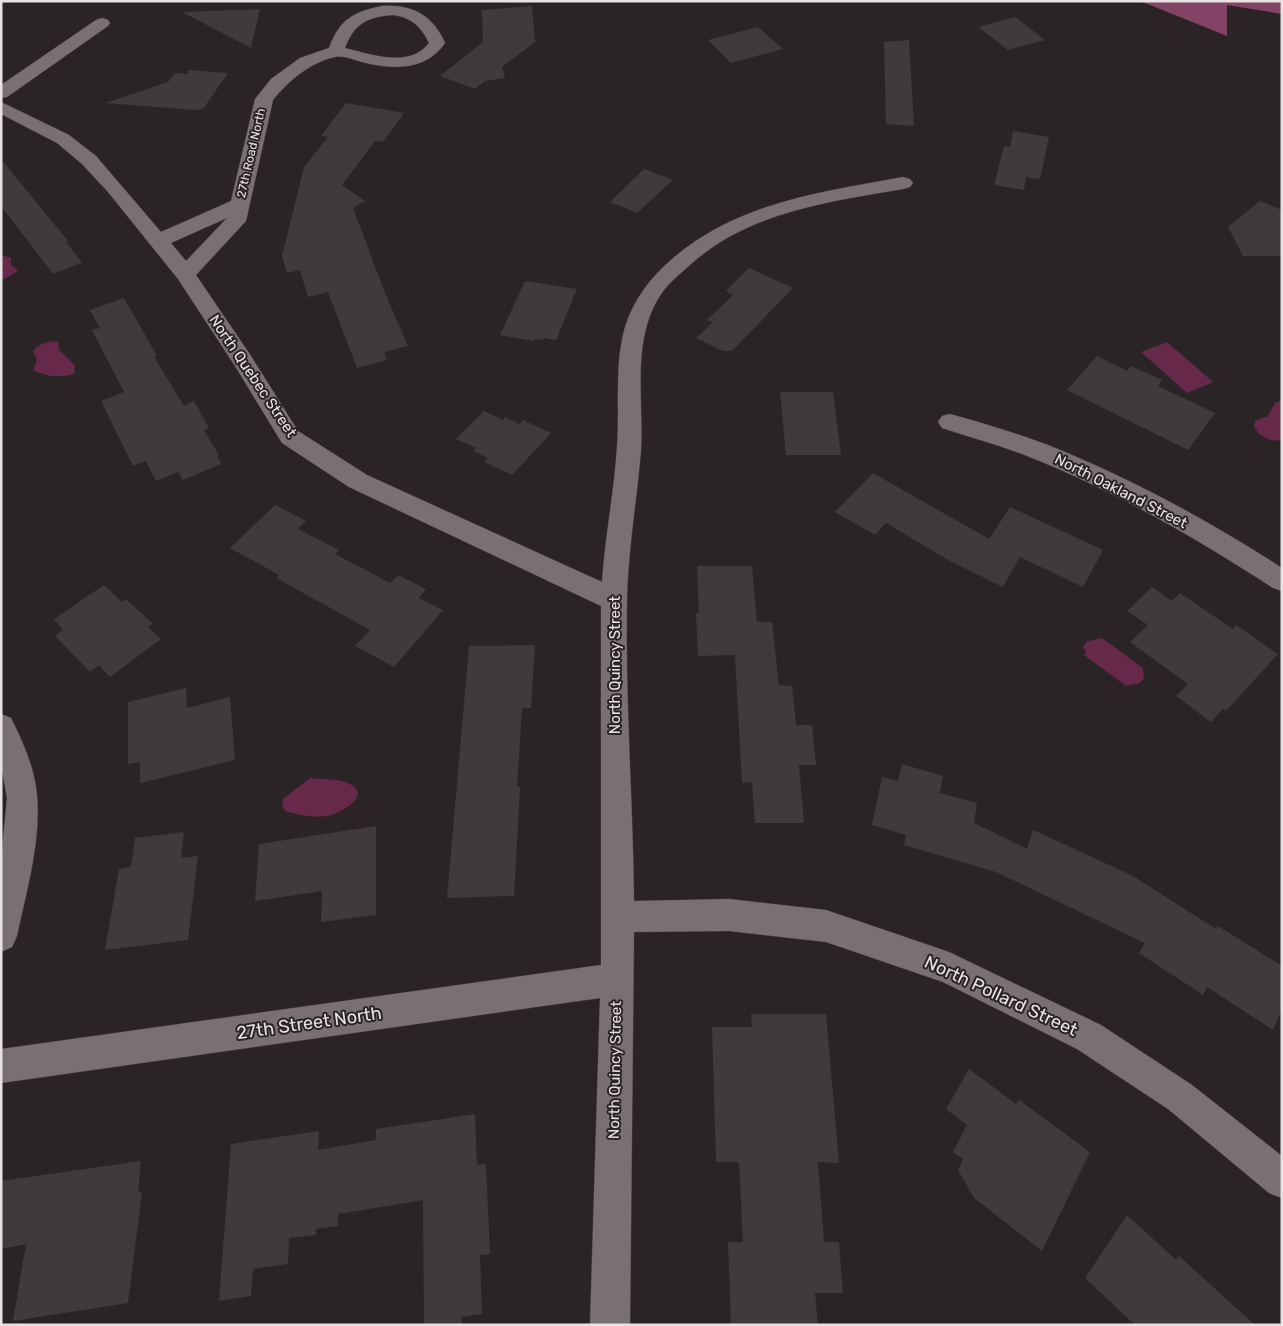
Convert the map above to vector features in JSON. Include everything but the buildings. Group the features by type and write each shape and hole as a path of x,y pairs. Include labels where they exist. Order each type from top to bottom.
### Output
{"street":[{"path":"385,11 399,11 413,14 420,18 432,31 437,43 432,50 420,57 402,62 385,63 336,51 344,33 351,24 367,15 385,11"},
{"path":"1,94 102,23"},
{"name":"27th Road North","path":"185,274 236,221 264,99 277,83 306,62 336,51"},
{"name":"North Quebec Street","path":"1,107 63,139 89,160 115,188 185,274 243,361 290,437 358,480 614,600"},
{"name":"North Quincy Street","path":"610,1325 618,917 614,600 617,540 629,448 629,358 632,338 638,317 654,288 680,261 713,235 757,215 789,205 903,183"},
{"name":"27th Road North","path":"158,240 239,205"},
{"name":"North Oakland Street","path":"950,422 1050,455 1123,489 1248,558 1282,580"},
{"path":"1,727 11,746 19,778 22,807 14,873 1,936"},
{"name":"North Pollard Street","path":"618,917 728,914 826,926 949,968 1089,1037 1180,1097 1282,1180"},
{"name":"27th Street North","path":"1,1066 617,979"}],"shaded area":[{"path":"1140,1 1282,1 1282,14 1227,5 1227,36"},
{"path":"1,255 11,258 11,265 18,271 1,281"},
{"path":"58,341 59,350 75,365 74,374 53,376 33,370 37,360 33,351 41,344"},
{"path":"1167,342 1213,382 1187,393 1141,352"},
{"path":"1282,400 1282,440 1266,438 1254,427 1255,421 1268,416 1275,403"},
{"path":"1102,638 1143,668 1144,679 1139,683 1126,686 1084,655 1086,653 1083,646 1088,641"},
{"path":"310,778 348,783 358,792 357,797 342,810 326,816 308,816 285,811 282,804 283,799"}]}
